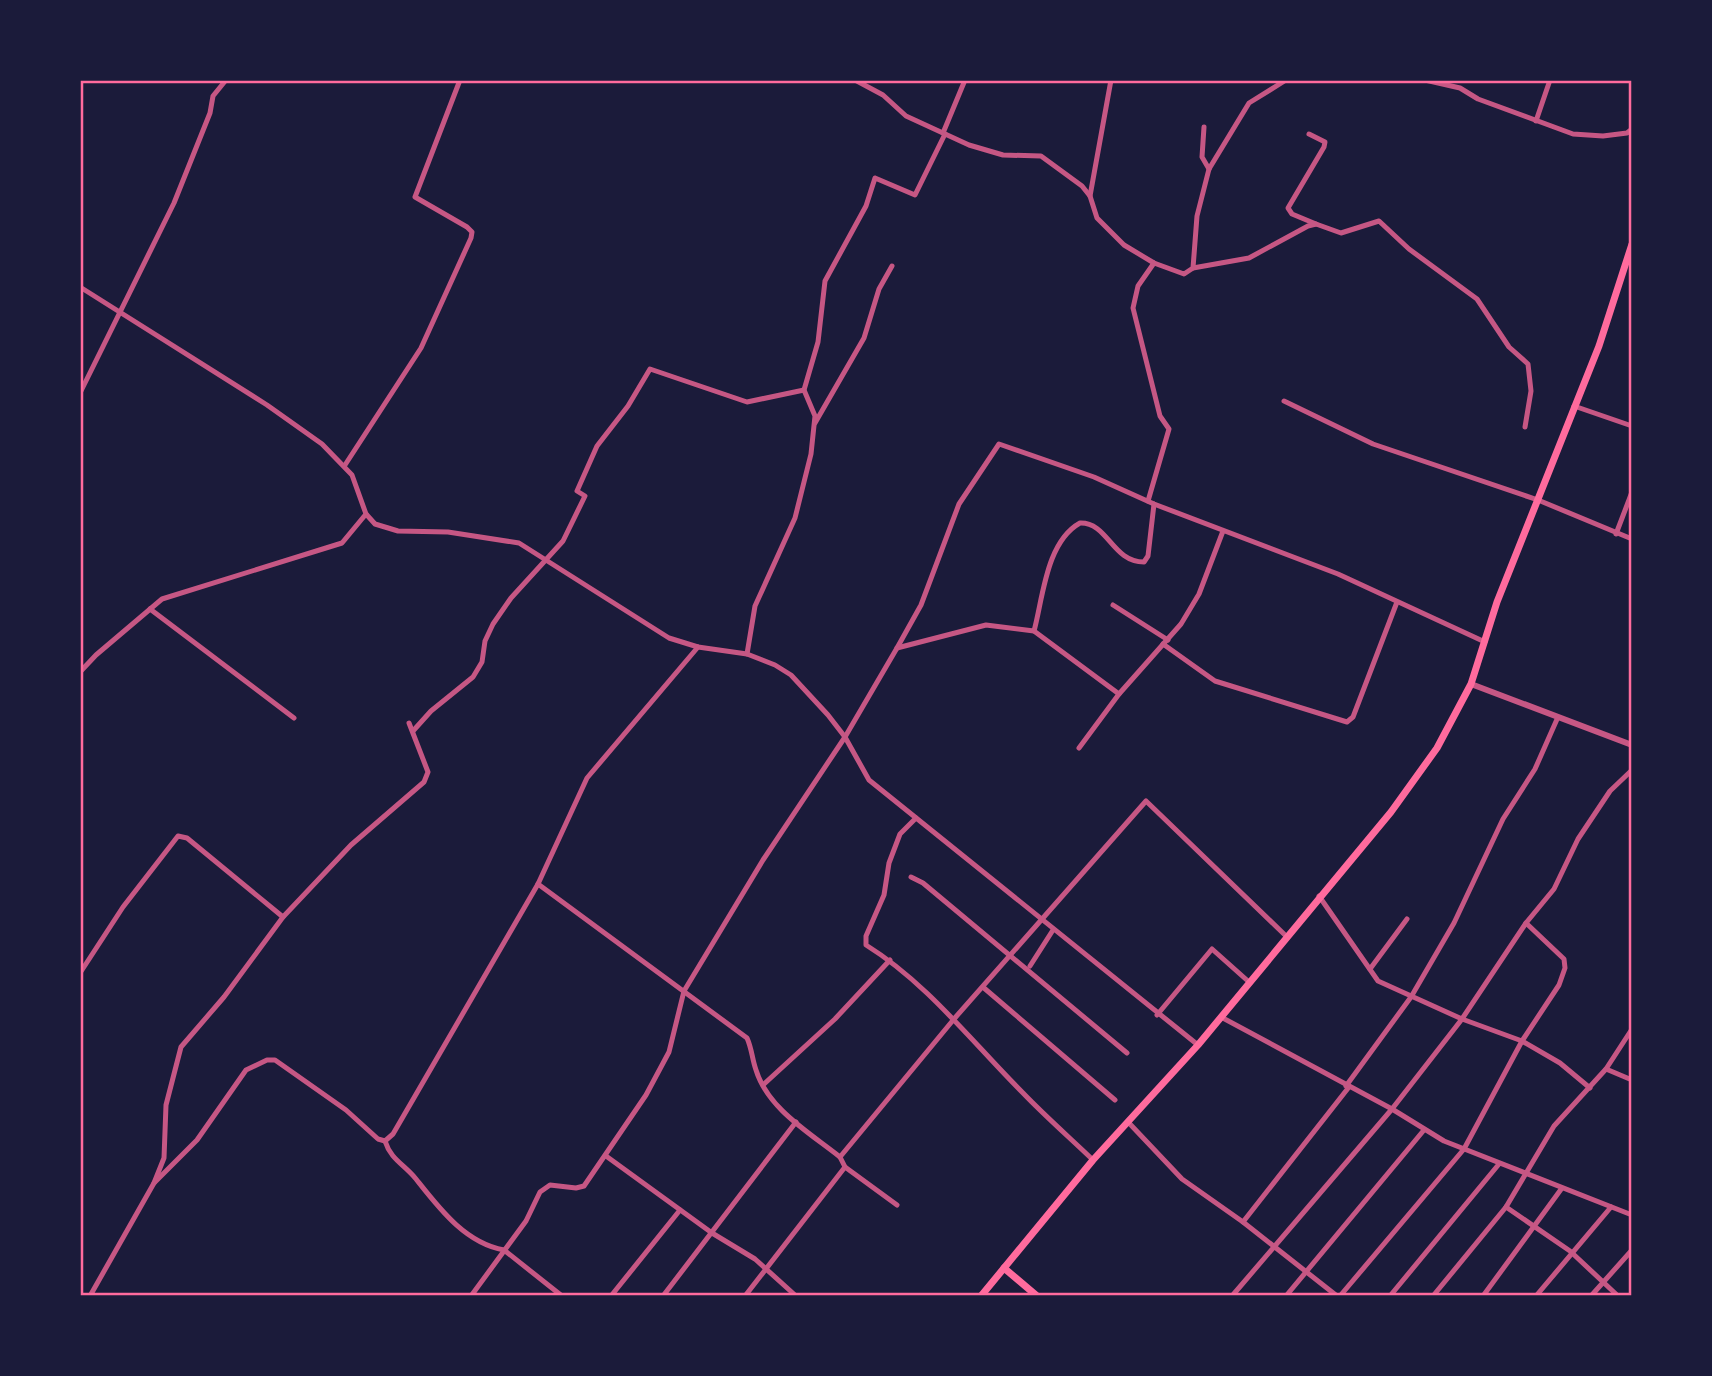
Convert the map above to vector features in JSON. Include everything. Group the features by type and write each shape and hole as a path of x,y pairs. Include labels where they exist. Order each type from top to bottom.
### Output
{"main road":[{"path":"981,1296 1093,1160 1198,1045 1399,801 1437,748 1471,684 1497,602 1599,346 1632,244"},
{"path":"1004,1268 1037,1296"}],"street":[{"path":"80,393 174,203 210,113 213,96 226,80"},
{"path":"345,465 421,348 471,238 472,232 467,228 415,197 460,80"},
{"path":"855,80 883,95 906,116 944,134 1001,154 1041,156 1090,196"},
{"path":"815,424 804,390 818,342 825,281 866,206 875,178 915,195 944,134 965,80"},
{"path":"1111,80 1090,196 1097,218 1124,245 1154,263 1179,273 1187,273 1193,268 1249,258 1316,224"},
{"path":"1193,268 1198,216 1209,169 1249,103 1286,80"},
{"path":"1425,80 1460,88 1478,99 1585,137 1627,133 1632,129"},
{"path":"1535,121 1550,80"},
{"path":"1204,127 1202,156 1209,169"},
{"path":"1309,134 1325,142 1289,208 1292,214 1341,233 1379,221 1409,249 1477,299 1509,346 1528,364 1531,391 1525,427"},
{"path":"1034,631 1055,550 1072,528 1080,523 1092,525 1118,554 1144,562 1149,556 1151,503 1170,429 1160,416 1133,308 1138,286 1154,263"},
{"path":"747,654 755,607 799,507 815,424 864,338 879,289 892,267"},
{"path":"80,288 275,411 322,444 345,465 366,514 375,524 398,531 448,532 512,540 548,559 668,638 698,647 747,654 775,665 791,675 845,737 869,780 1157,1015 1198,1045"},
{"path":"413,731 431,711 473,677 482,662 485,641 511,598 563,541 585,496 577,491 597,446 628,406 650,369 747,402 804,390"},
{"path":"1284,401 1373,444 1538,500 1632,539"},
{"path":"1574,406 1632,426"},
{"path":"471,1296 526,1220 540,1192 550,1185 576,1188 584,1186 600,1159 606,1156 670,1052 684,991 763,860 845,737 897,648 925,594 959,504 999,444 1094,477 1151,503 1338,574 1485,642"},
{"path":"1616,534 1632,492"},
{"path":"80,672 162,599 342,544 366,514"},
{"path":"1079,748 1119,694 1166,642 1199,594 1223,531"},
{"path":"1113,605 1215,681 1347,722 1353,717 1396,602"},
{"path":"150,609 294,718"},
{"path":"897,648 986,625 1034,631 1119,694"},
{"path":"385,1141 393,1134 538,884 587,778 698,647"},
{"path":"1471,684 1632,745"},
{"path":"1243,1222 1348,1086 1411,997 1467,901 1503,819 1535,769 1558,717"},
{"path":"90,1296 154,1183 164,1158 166,1105 181,1046 224,997 283,917 351,845 424,782 428,772 410,723"},
{"path":"1232,1296 1392,1109 1462,1019 1526,923 1554,889 1578,839 1610,791 1632,770"},
{"path":"840,1157 954,1020 1146,801 1286,936"},
{"path":"916,818 900,834 889,863 884,895 866,936 866,945 890,960 954,1020 1022,1092 1093,1160"},
{"path":"80,973 123,907 178,836 187,838 283,917"},
{"path":"911,877 923,883 1127,1053"},
{"path":"538,884 684,991 703,1009 747,1038 754,1053 755,1070 772,1102 840,1157 845,1167 897,1205"},
{"path":"1319,896 1378,982 1462,1019 1522,1041 1560,1063 1590,1088"},
{"path":"1370,969 1407,919"},
{"path":"1129,1123 1182,1179 1275,1245 1338,1296 1464,1149 1522,1041 1559,985 1565,968 1564,959 1526,923"},
{"path":"1030,966 1053,930"},
{"path":"1157,1015 1212,949 1249,982"},
{"path":"763,1085 835,1019 890,960"},
{"path":"984,988 1115,1100"},
{"path":"1221,1017 1392,1109 1424,1130 1499,1164 1632,1215"},
{"path":"1433,1296 1506,1207 1554,1126 1606,1069 1632,1029"},
{"path":"154,1183 197,1140 246,1070 267,1060 275,1060 346,1110 378,1139 385,1141 398,1164 415,1178 460,1229 494,1248 504,1250 562,1296"},
{"path":"1606,1069 1632,1080"},
{"path":"663,1296 796,1122"},
{"path":"1286,1296 1424,1130"},
{"path":"606,1156 712,1233 755,1259 766,1272 796,1296"},
{"path":"1390,1296 1499,1164"},
{"path":"746,1296 845,1167"},
{"path":"1483,1296 1535,1229 1562,1188"},
{"path":"1506,1207 1570,1251 1618,1296"},
{"path":"1536,1296 1570,1251 1611,1207"},
{"path":"611,1296 680,1210"},
{"path":"1591,1296 1632,1250"}]}
